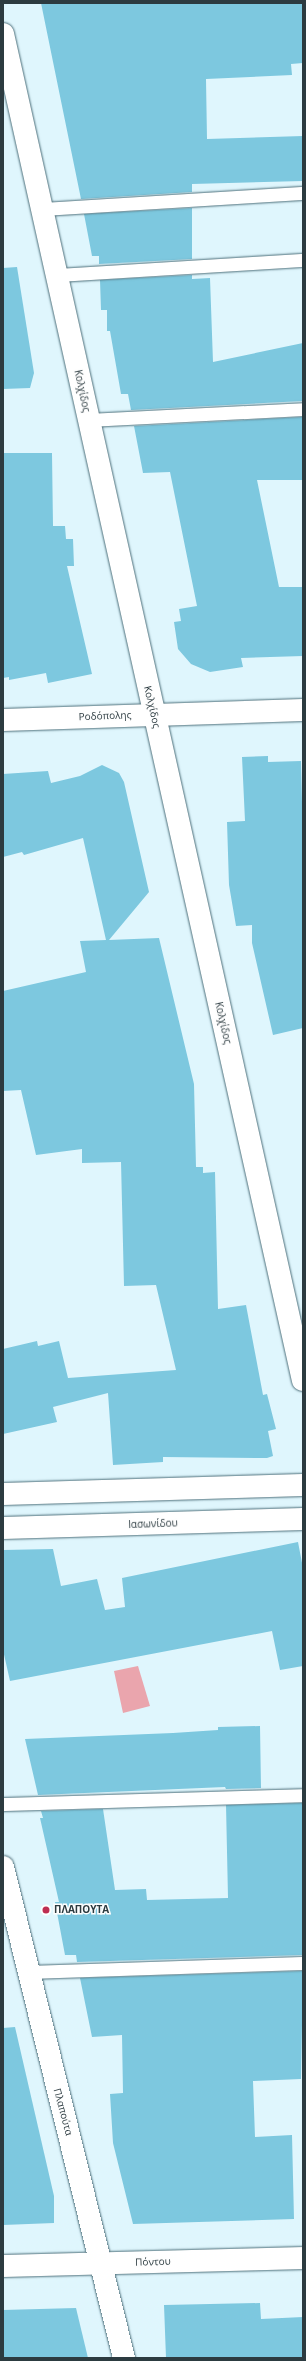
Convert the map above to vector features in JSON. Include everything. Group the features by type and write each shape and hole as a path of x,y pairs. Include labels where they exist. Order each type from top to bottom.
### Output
{"street":[{"name":"Κολχίδος","path":"3,34 153,715 303,1380"},
{"name":"Ροδόπολης","path":"3,720 303,710"},
{"path":"3,1494 303,1485"},
{"name":"Ιασωνίδου","path":"3,1528 303,1519"},
{"name":"Πλαπούτα","path":"3,1867 27,1972 102,2263 124,2358"},
{"name":"Πόντου","path":"3,2266 303,2258"}],"lane":[{"path":"41,209 303,193"},
{"path":"56,275 303,260"},
{"path":"88,420 303,409"},
{"path":"3,1804 303,1795"},
{"path":"27,1972 303,1963"}],"shaded area":[{"path":"138,1666 150,1706 123,1713 114,1671"}],"building":[{"path":"41,3 303,3 303,63 291,64 292,75 206,79 207,139 303,136 303,181 192,184 192,192 81,199"},
{"path":"192,208 192,259 99,264 99,256 92,256 84,214"},
{"path":"17,267 34,373 30,388 3,389 3,268"},
{"path":"192,275 192,279 210,278 213,362 303,343 303,401 131,410 128,394 121,394 110,331 107,331 107,310 101,310 100,280"},
{"path":"303,417 303,480 257,480 279,587 303,587 303,656 241,658 243,667 210,672 191,664 178,649 174,622 181,621 179,609 197,606 170,472 143,473 134,426"},
{"path":"3,453 52,453 53,526 65,526 66,539 73,539 74,566 67,566 92,674 48,683 46,673 9,680 9,677 3,678"},
{"path":"268,756 268,762 301,761 302,802 303,1028 273,1035 252,943 252,925 236,926 229,885 227,822 245,821 242,757"},
{"path":"102,765 119,773 124,782 149,892 109,940 159,938 194,1084 196,1167 203,1167 203,1173 215,1172 218,1309 246,1305 263,1395 267,1394 276,1429 268,1431 273,1456 267,1458 163,1457 163,1462 113,1465 108,1393 53,1407 57,1422 3,1434 3,1349 37,1341 38,1346 59,1341 68,1378 176,1370 156,1285 124,1286 121,1162 82,1163 82,1149 36,1155 21,1090 3,1091 3,991 86,972 80,941 106,940 83,838 24,855 22,852 3,857 3,774 48,771 51,783 80,776"},
{"path":"298,1542 303,1568 303,1666 280,1670 272,1631 10,1681 3,1650 3,1550 53,1549 61,1586 97,1579 105,1610 125,1607 122,1578"},
{"path":"260,1726 261,1788 226,1789 225,1787 38,1795 25,1739 173,1733 218,1730 218,1727"},
{"path":"303,1803 303,1955 77,1962 76,1955 65,1955 55,1902 59,1902 40,1818 43,1818 41,1811 103,1809 115,1890 146,1889 147,1900 228,1898 226,1805"},
{"path":"303,1971 301,2079 253,2081 255,2137 292,2135 294,2219 133,2224 113,2143 110,2094 123,2093 122,2035 92,2037 80,1978"},
{"path":"15,2027 54,2196 54,2223 3,2225 3,2028"},
{"path":"260,2303 261,2319 303,2317 303,2358 166,2358 164,2305"},
{"path":"76,2308 88,2358 3,2358 3,2310"}],"place":[{"name":"ΠΛΑΠΟΥΤΑ","path":"46,1910"}]}
